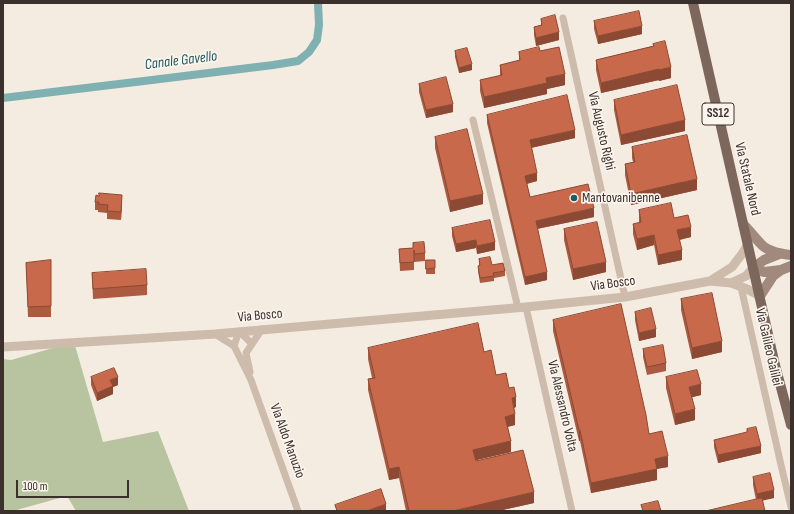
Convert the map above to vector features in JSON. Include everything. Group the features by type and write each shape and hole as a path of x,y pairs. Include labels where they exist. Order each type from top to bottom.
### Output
{"main road":[{"name":"Via Statale Nord","path":"693,3 775,365 791,425"},
{"path":"744,224 762,246 780,254 791,256"},
{"path":"754,273 764,260 780,254"},
{"path":"760,296 773,276 781,270 791,266"},
{"path":"754,273 781,270"}],"street":[{"name":"Via Augusto Righi","path":"563,18 625,297"},
{"path":"473,120 522,308"},
{"name":"Via Bosco","path":"710,281 732,267 748,244"},
{"path":"732,267 754,273"},
{"path":"731,283 754,273"},
{"name":"Via Bosco","path":"3,347 215,334 522,308 625,297 710,281 731,283 741,286 760,296"},
{"name":"Via Galileo Galilei","path":"741,286 791,507"},
{"name":"Via Alessandro Volta","path":"522,308 572,511"},
{"name":"Via Aldo Manuzio","path":"251,380 246,353 262,330"},
{"path":"215,334 234,346 239,331 252,344"},
{"name":"Via Aldo Manuzio","path":"234,346 251,380 298,511"}],"green space":[{"path":"74,342 103,442 158,431 189,511 76,511 67,496 13,511 3,511 3,359 11,360"}],"building":[{"path":"639,11 642,26 598,36 594,21"},
{"path":"555,15 559,32 536,38 534,27 542,25 541,19"},
{"path":"665,41 671,67 601,83 596,60 654,46 653,44"},
{"path":"539,47 540,51 559,47 565,74 546,78 547,83 484,97 480,80 502,75 500,65 520,60 519,52"},
{"path":"467,48 472,64 459,68 455,51"},
{"path":"446,77 453,104 426,110 419,84"},
{"path":"677,85 685,120 621,135 614,100"},
{"name":"Mantovanibenne","path":"567,95 575,130 530,140 537,173 525,176 530,197 588,184 594,208 536,221 547,272 525,277 487,115"},
{"path":"467,129 483,194 450,201 435,137"},
{"path":"687,135 697,179 631,194 625,164 635,162 632,147"},
{"path":"99,193 122,195 121,212 107,211 108,205 98,204 99,202 95,202 96,195 99,196"},
{"path":"671,203 674,218 688,215 691,227 677,230 682,250 658,255 654,235 637,239 633,224 641,222 639,210"},
{"path":"490,220 495,242 477,246 476,240 456,244 452,228"},
{"path":"597,222 606,262 573,269 564,229"},
{"path":"424,242 425,253 414,254 414,262 400,263 399,249 413,248 413,243"},
{"path":"490,257 492,265 503,263 505,271 493,273 494,276 480,278 478,266 480,265 479,259"},
{"path":"51,260 51,306 28,307 26,263"},
{"path":"426,260 435,260 435,268 426,269"},
{"path":"146,269 147,285 93,289 92,273"},
{"path":"712,293 722,341 692,348 681,299"},
{"path":"621,304 649,434 662,431 668,456 655,459 657,469 591,483 580,430 553,320"},
{"path":"651,308 656,329 639,333 635,312"},
{"path":"478,323 484,352 491,350 496,375 506,373 509,388 514,387 516,397 512,398 515,414 505,417 511,441 473,450 476,461 523,450 534,492 453,511 409,511 399,467 389,469 368,379 375,378 368,348"},
{"path":"663,345 666,363 647,367 643,349"},
{"path":"114,368 118,377 110,380 113,386 97,393 91,377"},
{"path":"697,370 701,384 689,387 695,409 675,414 666,377"},
{"path":"756,427 761,446 718,455 714,440 747,432 747,429"},
{"path":"770,473 774,490 757,494 753,477"},
{"path":"381,489 386,504 366,511 337,511 335,505"},
{"path":"762,498 765,511 706,511"},
{"path":"658,501 661,511 643,511 641,505"}],"waterway":[{"name":"Canale Gavello","path":"3,98 298,61 309,52 317,40 319,25 318,3"}],"place":[{"name":"Mantovanibenne","path":"574,198"}]}
